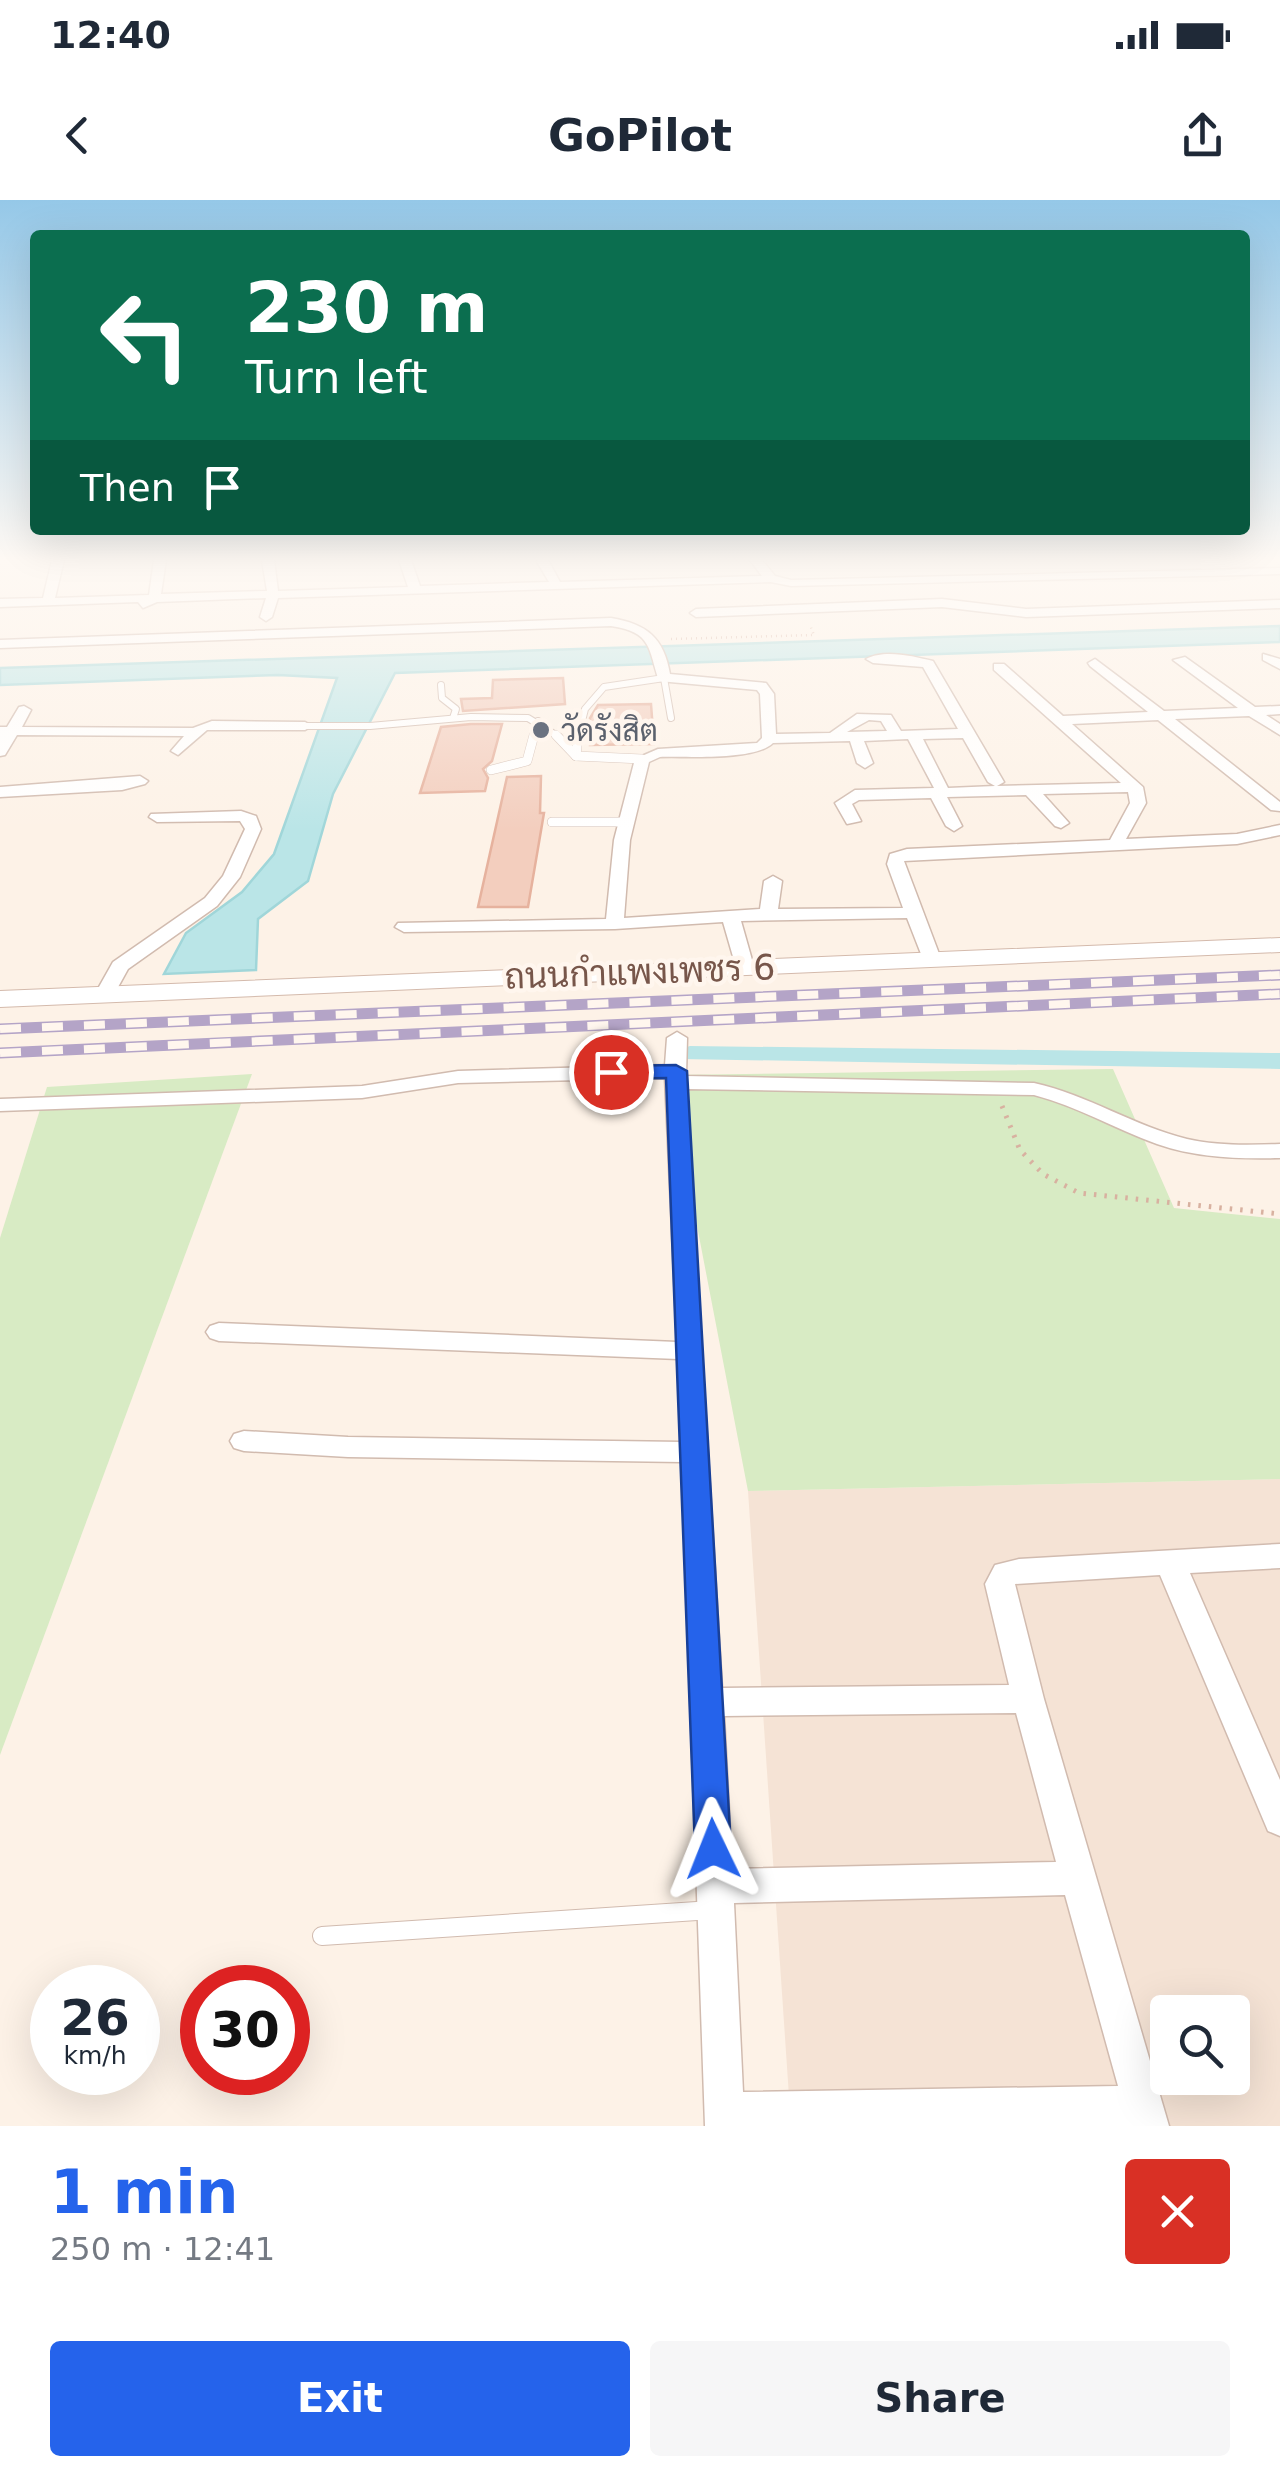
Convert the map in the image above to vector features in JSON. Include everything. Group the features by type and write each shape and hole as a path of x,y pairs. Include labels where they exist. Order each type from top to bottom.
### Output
{"main road":[{"name":"ถนนกำแพงเพชร 6","path":"0,999 1280,945"}],"street":[{"path":"616,924 626,822 642,759 658,753 750,748 762,746 769,738 767,694 760,686 663,674 656,650"},
{"path":"873,659 923,660 996,782"},
{"path":"1180,660 1280,732"},
{"path":"1095,663 1277,806"},
{"path":"999,667 1135,786 1138,803 1116,843"},
{"path":"0,752 6,731 24,710"},
{"path":"1060,720 1280,710"},
{"path":"833,738 854,718 867,716 886,718 897,736"},
{"path":"178,750 198,732 237,720 306,726"},
{"path":"6,731 198,732"},
{"path":"769,738 970,733"},
{"path":"914,736 954,826"},
{"path":"856,738 865,763"},
{"path":"0,792 122,785 140,780"},
{"path":"853,821 843,803 846,798 938,789 1135,786"},
{"path":"1030,790 1061,823"},
{"path":"106,994 120,966 211,902 231,877 252,829 250,819 241,816 157,817"},
{"path":"932,960 896,858 907,854 1237,839 1280,830"},
{"path":"768,914 774,880"},
{"path":"404,928 913,912"},
{"path":"732,918 745,967"},
{"path":"677,1038 724,2119 1146,2116 1028,1700 1000,1584 1006,1573 1280,1556"},
{"path":"0,1105 362,1092 458,1077 676,1076 1034,1089 1067,1096 1166,1140 1204,1148 1280,1151"},
{"path":"219,1332 691,1352"},
{"path":"244,1441 348,1447 696,1452"},
{"path":"1170,1562 1280,1820"},
{"path":"707,1702 1028,1700"},
{"path":"715,1898 1078,1878"}],"lane":[{"path":"576,756 578,725 597,691 663,674 670,718"},
{"path":"441,685 442,698 456,709 453,718"},
{"path":"306,726 370,726 499,716 538,721 576,756 642,759"},
{"path":"491,770 526,761 538,721"},
{"path":"552,822 626,822"},
{"path":"322,1936 715,1898"}],"path":[{"path":"987,1088 1006,1110 1020,1150 1043,1174 1078,1193 1280,1214"}],"shaded area":[{"path":"1280,1479 1280,2126 791,2126 748,1491"}],"green space":[{"path":"1113,1069 1174,1208 1280,1219 1280,1479 748,1491 668,1075"},
{"path":"252,1074 0,1755 0,1238 47,1087"}],"water":[{"path":"552,650 1055,650 395,673 333,794 308,881 258,919 256,970 164,974 186,933 242,892 274,854 337,678 278,675 0,685 0,668"}],"building":[{"path":"563,678 565,704 463,711 461,699 492,698 493,680"},
{"path":"651,704 654,744 590,745 590,718 598,705"},
{"path":"502,724 492,761 483,769 488,778 485,791 420,793 441,727"},
{"path":"541,776 540,813 544,813 528,907 478,907 507,777"}],"waterway":[{"path":"690,1054 1280,1061"}],"railway":[{"path":"0,1029 1280,975"},
{"path":"0,1053 1280,994"}],"place":[{"name":"วัดรังสิต","path":"541,730"}],"route":[{"path":"611,1072 676,1071 713,1849"}]}
